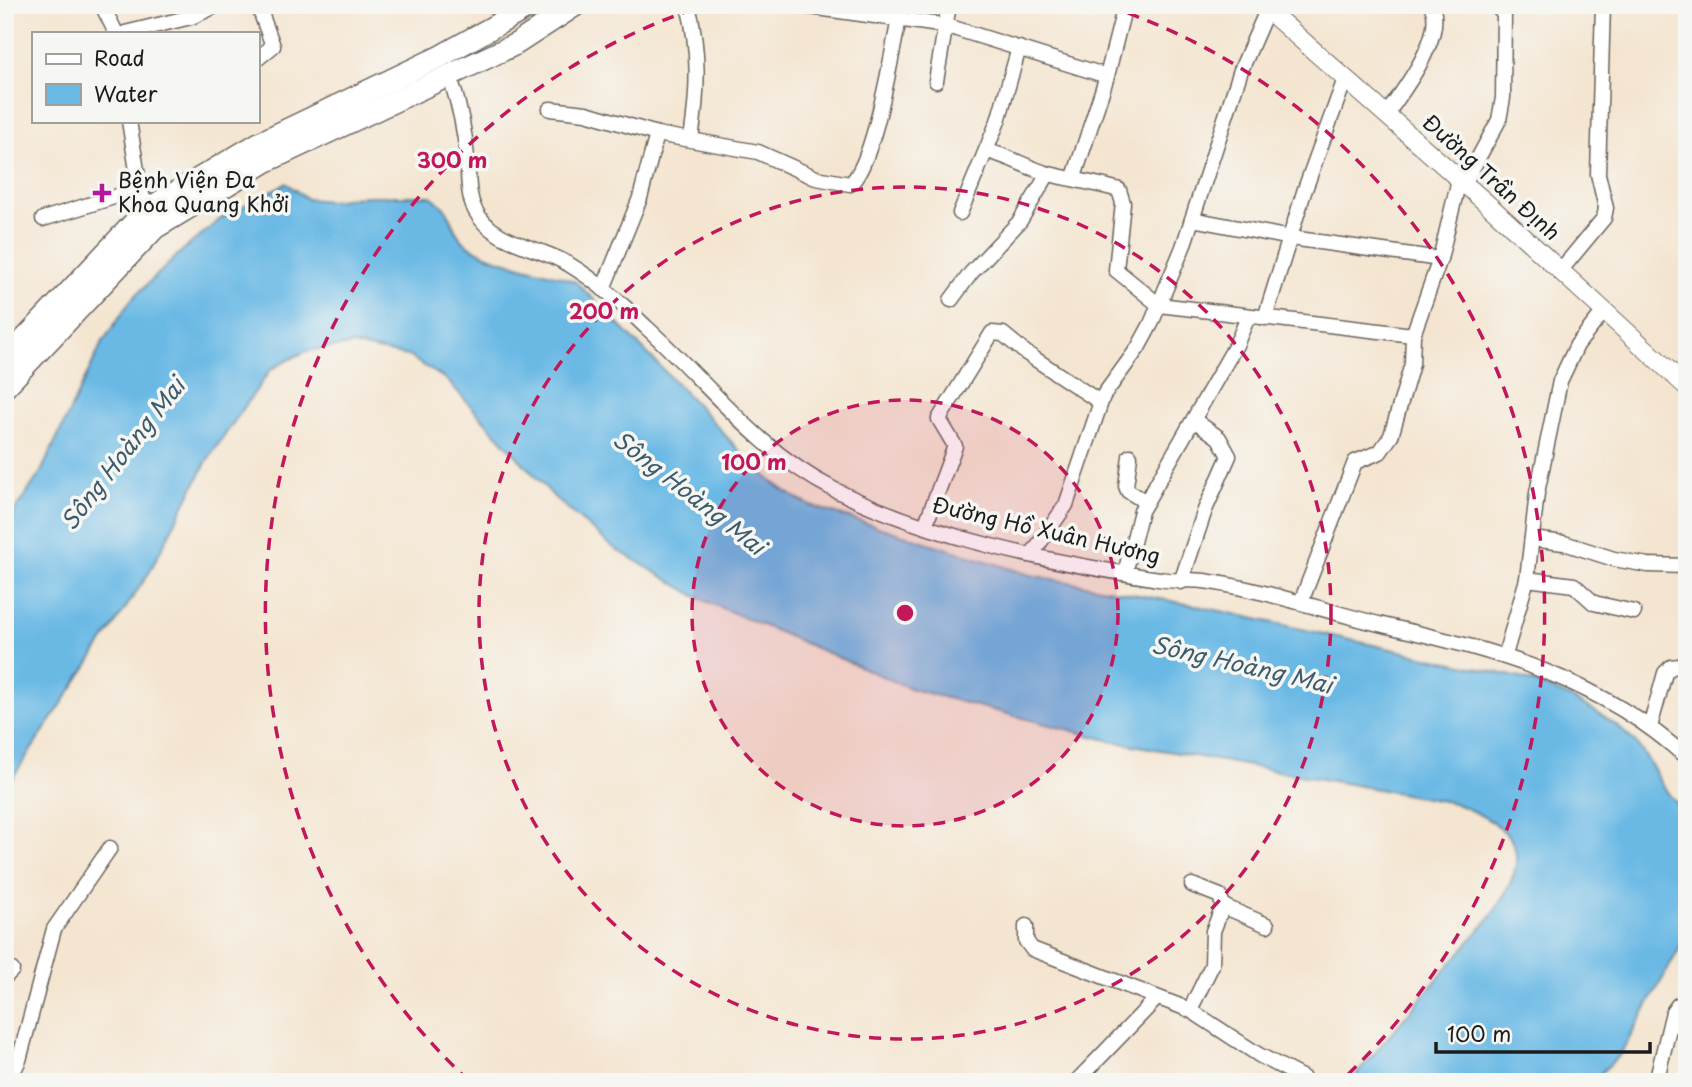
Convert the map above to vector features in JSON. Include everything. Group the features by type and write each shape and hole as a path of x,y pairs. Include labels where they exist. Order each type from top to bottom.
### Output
{"highway":[{"path":"6,359 151,219 260,143 441,56 532,5"},
{"path":"5,387 151,219 265,162 516,44 576,5"}],"main road":[{"name":"Đường Trần Định","path":"1264,8 1462,182 1687,387"}],"street":[{"path":"102,5 116,32"},
{"path":"129,32 191,17 218,5"},
{"path":"258,5 273,46 259,57"},
{"path":"688,5 698,63 698,89 691,139"},
{"path":"796,5 947,26 1107,76"},
{"path":"936,81 949,5"},
{"path":"1074,177 1107,76 1125,5"},
{"path":"1386,115 1416,68 1434,32 1435,16 1431,5"},
{"path":"1301,601 1352,467 1359,459 1380,452 1391,436 1412,364 1413,335 1440,259 1462,182 1497,126 1502,110 1504,14 1494,5"},
{"path":"1560,271 1604,218 1606,208 1598,174 1603,5"},
{"path":"1032,554 1066,505 1100,402 1138,348 1159,305 1192,219 1264,8"},
{"path":"550,108 586,113 657,134 758,152 817,178 850,184 860,172 878,121 900,19"},
{"path":"960,213 987,151 1019,48"},
{"name":"Đường Hồ Xuân Hương","path":"450,77 461,108 469,192 482,222 499,235 557,257 603,289 666,344 766,446 833,489 925,526 1032,554 1181,582 1199,580 1301,601 1369,622 1505,655 1582,686 1650,727 1687,758"},
{"path":"1265,318 1304,192 1345,79"},
{"path":"129,122 140,189 151,219"},
{"path":"603,289 636,208 657,134"},
{"path":"987,151 1007,156 1048,174 1074,177 1121,193 1123,203 1116,270 1159,305 1413,335"},
{"path":"951,300 971,272 1020,221 1048,174"},
{"path":"43,219 140,189"},
{"path":"1192,219 1291,238 1440,259"},
{"path":"1505,655 1527,579 1537,493 1560,381 1577,345 1604,312"},
{"path":"1125,573 1146,502 1236,345 1248,317"},
{"path":"925,526 955,446 939,419 992,333 1003,334 1026,354 1100,402"},
{"path":"1181,582 1205,510 1229,456 1219,438 1194,420"},
{"path":"1130,456 1126,486 1128,491 1146,502"},
{"path":"1532,538 1564,542 1614,559 1648,565 1687,566"},
{"path":"1527,579 1574,585 1601,606 1634,612"},
{"path":"1650,727 1665,673 1671,667 1687,665"},
{"path":"8,1082 19,1060 54,929 110,848"},
{"path":"1190,1010 1212,965 1213,931 1223,906 1220,896 1192,885"},
{"path":"1223,906 1268,925"},
{"path":"1026,926 1026,941 1032,949 1190,1010 1259,1055 1303,1078"},
{"path":"1076,1082 1156,999"},
{"path":"1656,1082 1673,1012 1678,1005 1687,1004"}],"water":[{"name":"Sông Hoàng Mai","path":"286,183 307,199 330,201 366,196 431,196 447,211 459,237 473,248 501,260 576,282 763,474 777,486 811,506 1031,575 1198,606 1521,678 1553,690 1603,716 1642,751 1666,791 1687,811 1687,935 1620,1055 1591,1082 1350,1082 1491,916 1505,894 1516,860 1514,846 1507,834 1494,823 1454,803 1111,741 912,689 701,599 614,548 556,499 447,380 408,356 352,345 306,351 271,369 208,459 149,573 5,789 5,525 41,472 102,343 131,300 183,250 223,217"}],"place":[{"name":"Bệnh Viện Đa Khoa Quang Khởi","path":"102,193"}]}
